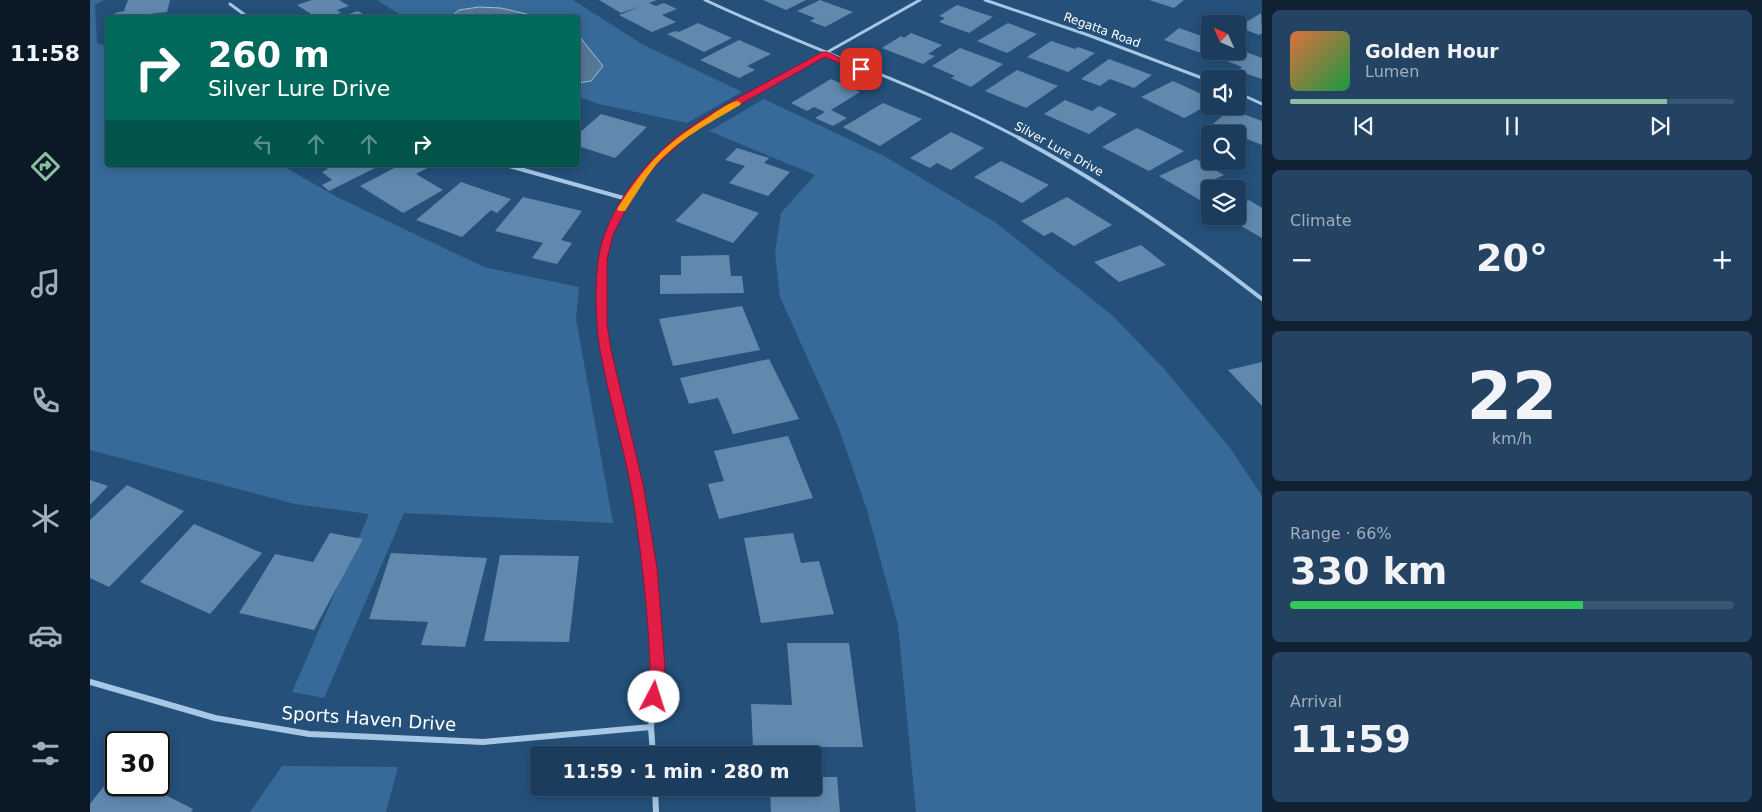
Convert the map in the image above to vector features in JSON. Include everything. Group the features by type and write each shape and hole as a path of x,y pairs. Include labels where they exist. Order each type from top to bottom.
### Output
{"street":[{"name":"Silver Lure Drive","path":"705,0 1016,136 1089,176 1196,246 1262,299"},
{"path":"653,746 652,727 657,666 650,568 637,484 606,350 602,324 603,260 609,235 627,199 654,162 684,135 920,0"},
{"name":"Regatta Road","path":"985,0 1088,35 1201,79"},
{"path":"230,4 244,15"},
{"path":"1246,97 1262,104"},
{"path":"513,167 627,199"},
{"name":"Sports Haven Drive","path":"90,682 215,718 309,734 483,742 652,727"},
{"path":"655,796 656,812"}],"shaded area":[{"path":"90,0 104,0 95,5 97,43 105,46 105,167 284,167 337,197 484,267 579,287 576,319 613,523 404,513 324,698 292,692 369,514 295,504 90,450"},
{"path":"377,0 573,0 642,44 742,92 687,123 599,104 580,98 580,15 401,15"},
{"path":"479,7 501,8 531,15 453,15 459,10"},
{"path":"580,37 603,66 591,81 580,83"},
{"path":"764,99 884,156 995,222 1112,315 1165,370 1230,448 1262,496 1262,812 916,812 898,625 867,510 838,426 780,297 775,253 781,213 815,175 709,131"},
{"path":"282,766 398,767 386,812 250,812"}],"building":[{"path":"128,0 170,0 167,12 114,15 115,13 124,11"},
{"path":"312,0 339,0 349,6 337,10 341,13 335,15 312,15 297,5"},
{"path":"599,0 657,0 649,3 656,6 664,3 677,9 662,15 676,22 652,32 619,15 642,6 621,13"},
{"path":"763,0 806,0 786,10"},
{"path":"820,0 853,12 825,27 810,21 815,18 797,11"},
{"path":"1149,0 1184,0 1174,8"},
{"path":"957,5 993,17 969,33 939,22 945,18 939,16"},
{"path":"358,11 364,15 345,15"},
{"path":"1261,13 1262,33 1259,35 1246,30 1246,22"},
{"path":"698,23 732,38 704,52 667,34 675,31 679,32"},
{"path":"1008,23 1037,34 1007,53 977,41"},
{"path":"1179,28 1201,36 1201,53 1164,40"},
{"path":"911,33 942,45 928,54 935,56 923,64 882,48 901,36 904,38"},
{"path":"739,40 771,54 747,66 755,70 739,78 700,60"},
{"path":"1051,41 1095,53 1068,72 1027,57"},
{"path":"960,48 1003,64 971,87 951,78 955,76 932,66"},
{"path":"1246,52 1262,58 1262,79 1246,74 1246,70 1239,70 1242,67 1224,60 1246,60"},
{"path":"1109,59 1152,75 1134,88 1110,79 1100,86 1081,79"},
{"path":"1017,70 1058,86 1026,108 985,91"},
{"path":"831,79 860,92 831,110 847,118 833,126 815,118 825,112 814,107 807,111 791,103"},
{"path":"1173,81 1201,94 1201,109 1184,118 1141,97"},
{"path":"1065,100 1092,111 1099,106 1117,114 1089,134 1044,114"},
{"path":"883,103 922,119 880,146 843,127"},
{"path":"601,114 647,127 615,158 580,147 580,132"},
{"path":"1223,115 1246,115 1262,121 1262,145 1246,139 1246,125 1212,125"},
{"path":"1137,128 1184,151 1149,171 1102,147"},
{"path":"951,132 984,148 951,170 937,163 930,168 910,158"},
{"path":"737,148 769,158 764,163 790,172 768,196 729,183 745,166 725,160"},
{"path":"1196,159 1201,162 1201,170 1215,170 1224,175 1215,179 1217,180 1201,180 1201,201 1159,176"},
{"path":"1001,161 1049,185 1022,203 974,177"},
{"path":"325,167 377,167 329,191 322,185 332,180 322,172 328,169"},
{"path":"396,167 429,167 416,174 443,190 403,213 360,186"},
{"path":"461,182 511,199 497,213 491,210 462,237 416,220"},
{"path":"703,193 759,213 733,243 675,221"},
{"path":"523,197 582,211 561,240 572,243 557,264 532,258 543,243 495,231"},
{"path":"1067,197 1112,225 1074,246 1052,232 1044,236 1021,221"},
{"path":"1249,200 1262,208 1262,238 1240,225 1246,225 1246,202"},
{"path":"1141,245 1166,265 1119,282 1094,262"},
{"path":"729,255 731,276 742,276 744,293 660,294 660,275 681,275 681,256"},
{"path":"742,306 760,350 673,366 659,319"},
{"path":"769,359 799,419 733,434 718,398 689,404 680,378"},
{"path":"1262,362 1262,406 1228,370"},
{"path":"788,436 813,498 719,519 708,484 724,481 714,451"},
{"path":"90,480 108,486 90,505"},
{"path":"127,485 184,511 109,587 90,578 90,520"},
{"path":"194,524 262,553 210,614 140,582"},
{"path":"330,533 363,539 314,630 239,613 275,554 313,562"},
{"path":"793,533 801,563 819,561 834,614 761,623 744,538"},
{"path":"391,553 487,558 465,647 421,645 428,622 369,619"},
{"path":"500,555 579,556 569,642 484,641"},
{"path":"787,643 849,643 863,747 753,746 751,704 792,705"},
{"path":"822,777 837,777 840,812 771,812 770,796 822,796"},
{"path":"105,785 105,796 168,796 193,809 191,812 90,812 90,804"}],"slow traffic":[{"path":"622,209 640,179 654,162 684,135 737,103"}],"route":[{"path":"654,697 657,666 650,568 637,484 606,350 602,324 603,260 609,235 614,222 640,179 654,162 684,135 825,54 861,69"}]}
